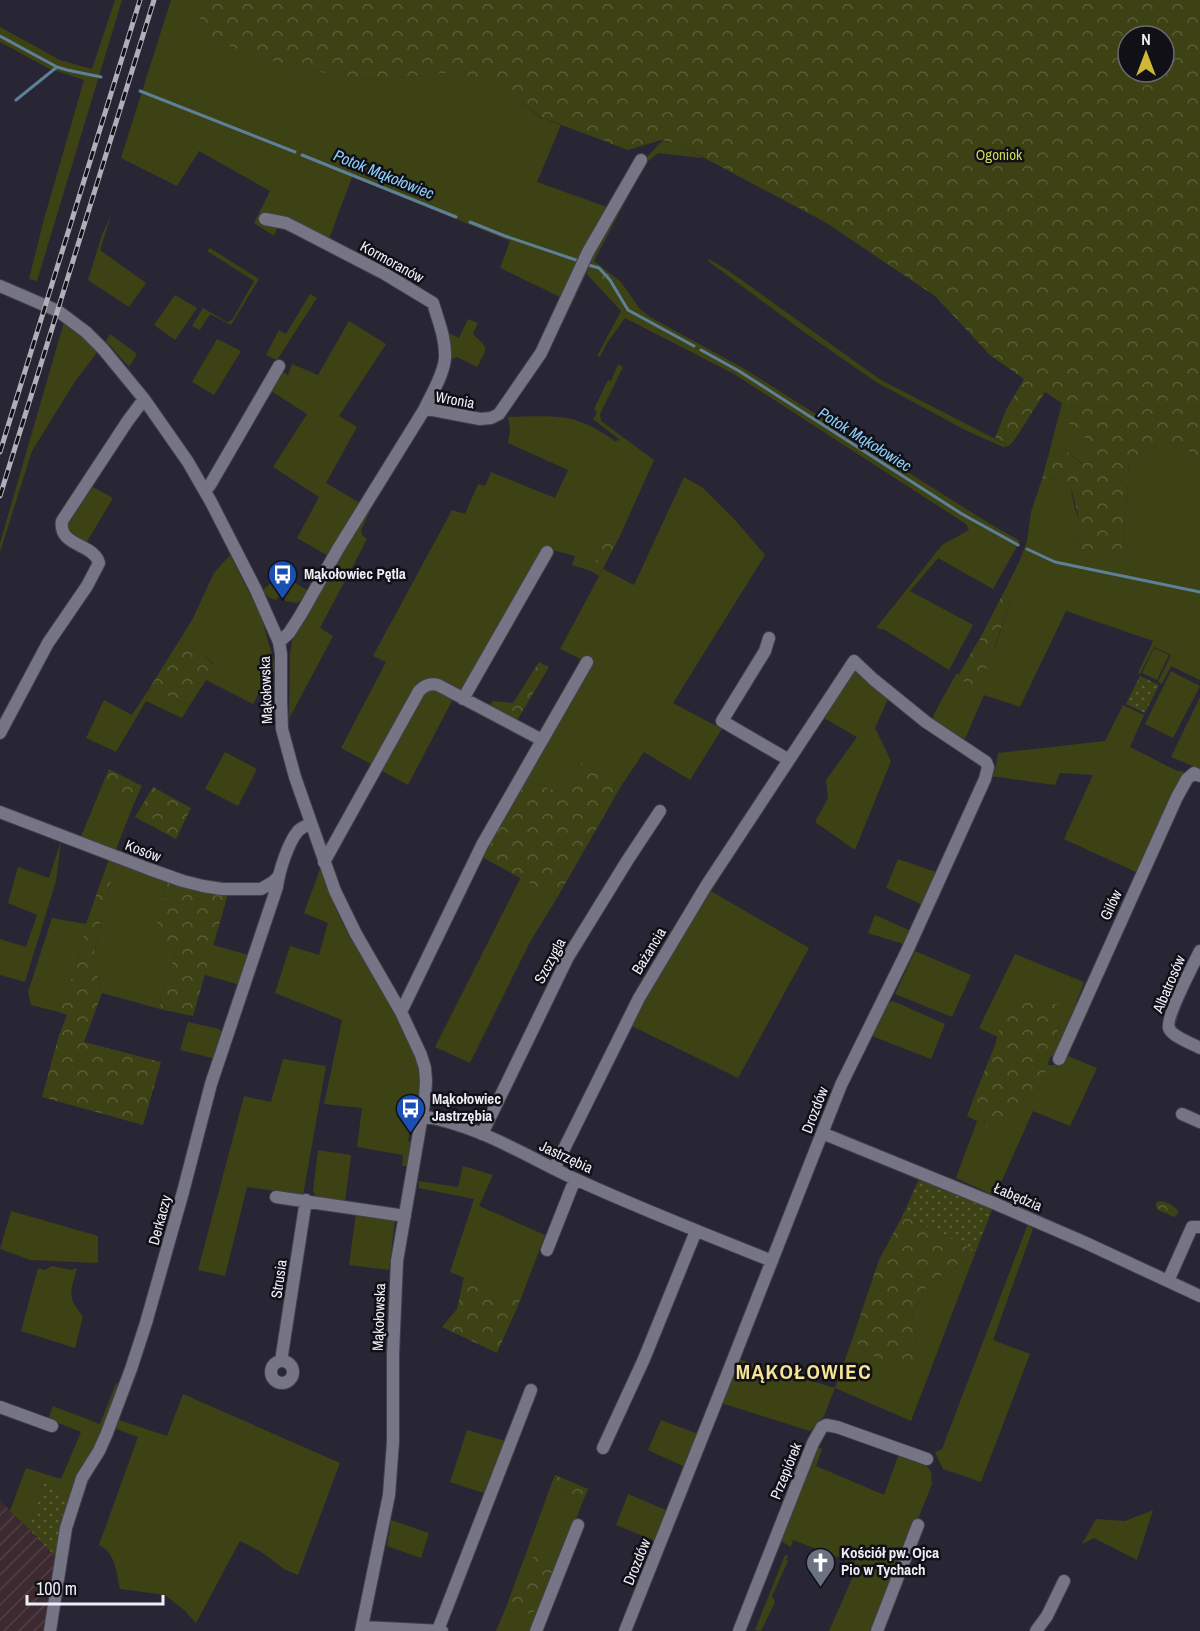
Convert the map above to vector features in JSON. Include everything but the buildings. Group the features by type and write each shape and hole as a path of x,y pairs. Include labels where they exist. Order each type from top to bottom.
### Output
{"street":[{"name":"Wronia","path":"279,642 289,633 300,616 338,549 424,410 480,419 491,418 499,414 541,353 583,264 641,160"},
{"name":"Kormoranów","path":"265,219 286,223 298,229 385,274 433,303 443,341 445,359 424,410"},
{"name":"Mąkołowska","path":"0,286 51,307 77,325 103,349 144,399 188,462 205,491 260,598 279,642 282,729 310,824 335,891 356,934 401,1012 425,1068 425,1098 397,1261 390,1486 361,1629 440,1631 531,1390"},
{"path":"205,491 279,366"},
{"path":"0,733 48,643 99,563 94,555 72,542 63,533 62,521 144,399"},
{"path":"463,699 547,552"},
{"path":"769,638 765,651 722,721 789,760"},
{"name":"Bażancia","path":"554,1168 639,998 706,886 855,661"},
{"name":"Drozdów","path":"625,1631 841,1085 927,909 988,767 981,757 926,722 873,679 855,661"},
{"path":"401,1012 482,845 587,662"},
{"path":"324,862 419,691 428,685 438,685 542,740"},
{"name":"Gilów","path":"1059,1059 1177,797 1186,779 1194,773 1200,776"},
{"name":"Szczygla","path":"482,1134 568,957 660,811"},
{"name":"Kosów","path":"0,812 149,869 203,886 222,889 261,889 278,877"},
{"name":"Derkaczy","path":"50,1631 69,1519 82,1478 107,1433 146,1323 211,1084 277,887 278,877 294,837 300,829 310,824"},
{"name":"Albatrosów","path":"1200,951 1168,1021 1171,1032 1200,1048"},
{"path":"1182,1114 1200,1122"},
{"name":"Jastrzębia","path":"421,1116 435,1118 482,1134 575,1179 772,1261"},
{"name":"Łabędzia","path":"822,1133 996,1204 1200,1296"},
{"path":"547,1250 575,1179"},
{"path":"276,1197 405,1216"},
{"name":"Strusia","path":"281,1361 306,1200"},
{"path":"1168,1281 1192,1227 1200,1227"},
{"path":"603,1448 644,1359 696,1231"},
{"path":"0,1407 52,1426"},
{"name":"Przepiórek","path":"739,1631 809,1454 822,1427 826,1425 837,1427 927,1459"},
{"path":"536,1631 578,1525"},
{"path":"877,1631 918,1525"},
{"path":"1036,1631 1047,1616 1064,1581"}],"shaded area":[{"path":"0,1500 57,1558 43,1631 0,1631"}],"green space":[{"path":"115,0 122,0 37,281 29,279 84,80 48,68 0,42 0,27 60,60 92,69"},
{"path":"171,0 188,0 213,38 259,58 320,72 372,80 445,73 492,79 540,117 561,125 537,182 607,207 562,298 500,268 510,241 352,177 329,239 279,223 274,236 254,223 270,191 199,151 177,186 121,158"},
{"name":"Ogoniok","path":"188,0 1200,0 1200,458 1178,445 1157,445 1129,460 1122,552 1109,561 1094,549 1079,551 1073,540 1080,536 1081,531 1069,481 1059,478 1042,479 1048,457 1065,450 1082,464 1091,449 1084,436 1063,419 1065,405 1045,392 1009,446 995,438 1006,410 1024,379 990,355 935,296 825,222 678,144 661,140 628,150 541,117 491,79 445,73 372,80 320,72 259,58 213,39"},
{"path":"662,141 678,144 703,158 658,153 645,164 594,261 621,282 640,309 650,317 743,368 1020,541 993,589 938,558 910,591 973,625 949,670 885,630 876,628 942,545 969,530 966,524 734,374 625,318 600,357 597,356 621,311 628,305 607,272 589,268 560,328 558,325 582,271 644,160"},
{"path":"111,215 100,250 146,283 129,307 88,280 102,235"},
{"path":"210,248 259,279 231,325 210,314 200,330 192,326 203,308 227,322 232,320 254,281 207,251"},
{"path":"709,259 881,380 1009,446 1003,447 965,430 876,382 804,332 708,261"},
{"path":"589,268 607,272 628,305 621,311 587,274"},
{"path":"310,294 317,298 277,360 266,355 279,330 286,334"},
{"path":"175,295 197,308 175,340 154,325"},
{"path":"468,319 478,323 473,334 485,349 477,367 457,357 450,360 444,331 459,338"},
{"path":"349,321 386,344 339,416 357,427 326,483 360,503 330,557 297,538 319,497 273,467 307,414 271,391 283,372 288,375 292,364 318,375"},
{"path":"64,322 98,351 74,383 32,451 0,552 0,543"},
{"path":"110,334 137,354 129,367 106,341"},
{"path":"217,339 241,351 214,395 192,382"},
{"path":"618,364 623,367 600,414 601,421 654,460 619,538 606,539 591,571 572,565 575,556 545,548 464,690 458,691 429,677 418,687 373,765 341,748 386,662 373,656 452,510 465,514 478,484 485,486 491,472 555,498 568,470 508,443 510,430 508,417 561,417 588,425 615,441 620,440 593,419 597,412 594,409 608,380 611,381"},
{"path":"1062,403 1065,405 1064,419 1084,436 1091,449 1083,464 1065,450 1048,457"},
{"path":"1157,445 1178,445 1200,458 1200,680 1171,666 1162,684 1158,682 1171,655 1154,647 1140,674 1138,673 1153,641 1066,611 1020,707 984,695 965,739 935,722 934,714 956,674 959,674 966,685 991,653 975,646 979,640 995,647 1011,600 1003,594 1027,541 1031,512 1042,479 1069,480 1082,529 1080,536 1073,540 1079,551 1094,549 1122,552 1129,460"},
{"path":"684,477 703,488 765,555 673,703 722,729 690,780 644,752 621,786 581,763 558,792 524,779 589,663 560,649 603,569 634,585"},
{"path":"89,485 113,498 85,545 68,536 65,520"},
{"path":"371,509 361,530 362,535 367,539 320,628 333,636 289,719 292,641 367,510"},
{"path":"619,538 599,576 591,571 606,539"},
{"path":"230,555 261,616 276,669 267,678 253,704 206,680 213,663 202,653 179,641 192,620 214,573"},
{"path":"277,572 310,592 298,603 285,601 285,598 277,597 277,600 270,598 263,590 270,584"},
{"path":"1003,594 1011,600 994,648 979,640"},
{"path":"179,641 202,653 213,664 190,705 149,689"},
{"path":"975,646 991,653 985,674 976,684 966,685 959,674"},
{"path":"1154,648 1169,655 1157,680 1142,673"},
{"path":"539,662 549,667 516,722 487,708 493,701 513,703"},
{"path":"854,670 859,670 889,697 875,728 891,761 855,850 815,822 828,798 826,780 857,737 822,717"},
{"path":"1171,671 1200,686 1173,738 1145,724"},
{"path":"1140,676 1159,685 1145,713 1126,704"},
{"path":"434,688 453,699 408,785 380,770 420,694"},
{"path":"149,689 190,705 182,718 146,701 116,752 86,738 104,700 132,715"},
{"path":"1200,697 1200,769 1171,757"},
{"path":"1123,705 1144,715 1130,747 1175,770 1184,772 1136,872 1064,839 1093,775 1060,773 1055,785 991,776 996,766 998,753 1105,741"},
{"path":"225,752 257,769 238,806 205,789"},
{"path":"581,763 621,786 557,898 482,857 524,779 558,792"},
{"path":"109,769 142,786 134,803 101,788"},
{"path":"153,787 191,808 176,839 135,817"},
{"path":"101,788 134,803 115,852 80,839"},
{"path":"61,841 56,881 25,982 0,975 0,939 26,947 37,915 8,903 18,867 49,878"},
{"path":"109,859 116,862 93,959 102,993 84,1042 161,1062 143,1125 42,1097 59,1035 67,1015 58,1012 62,992 75,974 86,924"},
{"path":"898,859 936,872 923,905 886,888"},
{"path":"116,862 167,880 160,906 176,952 161,995 160,1009 102,993 93,959"},
{"path":"320,869 335,908 406,1032 417,1063 419,1092 415,1129 410,1129 408,1141 412,1142 408,1166 402,1166 403,1155 357,1147 362,1108 324,1104 342,1020 275,993 290,946 319,955 328,923 304,913"},
{"path":"521,877 557,898 530,942 470,1063 435,1047"},
{"path":"167,880 228,894 193,1016 160,1009 161,995 176,952 163,945 157,922"},
{"path":"709,890 809,948 738,1078 630,1025 646,994"},
{"path":"875,915 911,931 903,944 868,933"},
{"path":"52,918 86,924 75,974 62,992 58,1012 31,1005 28,992"},
{"path":"213,945 249,955 240,985 205,975"},
{"path":"915,951 971,975 952,1017 895,994"},
{"path":"1015,954 1084,982 1062,1043 1055,1055 1050,1057 1061,1020 1058,1004 1037,1003 1003,1015 998,1037 979,1028"},
{"path":"1019,991 1037,1003 1059,1004 1061,1020 1043,1080 1020,1117 1001,1130 986,1127 980,1107 974,1097 995,1045 1003,1015"},
{"path":"893,1001 945,1024 931,1059 872,1036 885,1005"},
{"path":"188,1022 219,1029 222,1033 216,1059 180,1050"},
{"path":"1068,1056 1097,1068 1070,1126 1033,1111 995,1196 956,1178 977,1121 967,1116 974,1097 980,1107 986,1127 1043,1080 1047,1065 1057,1065"},
{"path":"283,1059 326,1066 303,1195 247,1187 225,1276 198,1270 244,1096 271,1102"},
{"path":"318,1150 351,1155 345,1202 316,1197 313,1191"},
{"path":"463,1166 493,1175 479,1206 545,1235 520,1301 450,1272 474,1199 419,1188 419,1181 458,1187"},
{"path":"926,1179 989,1205 992,1210 976,1251 903,1215 918,1181"},
{"path":"1158,1201 1166,1202 1174,1207 1178,1211 1177,1215 1174,1217 1160,1211 1156,1207"},
{"path":"11,1211 98,1236 98,1263 30,1260 0,1249"},
{"path":"356,1213 395,1220 389,1270 349,1265"},
{"path":"903,1215 976,1251 950,1272 930,1281 912,1314 917,1349 909,1369 871,1355 852,1340 879,1260"},
{"path":"1028,1224 1033,1229 993,1340 1030,1354 981,1482 943,1469 935,1452 942,1449"},
{"path":"976,1251 911,1421 835,1388 852,1340 871,1355 917,1349 912,1314 930,1281 950,1272"},
{"path":"52,1266 71,1270 77,1268 71,1294 74,1304 83,1316 75,1348 21,1331 38,1268 44,1270"},
{"path":"464,1277 520,1301 497,1353 442,1327 457,1309"},
{"path":"738,1359 835,1388 824,1416 810,1431 721,1403"},
{"path":"116,1383 121,1385 105,1433 71,1500 46,1475 28,1528 10,1511 26,1468 61,1479 81,1432 48,1419 53,1406 100,1424"},
{"path":"183,1394 340,1463 298,1575 284,1569 263,1553 240,1541 196,1623 165,1595 120,1589 112,1558 105,1548 99,1545 138,1437 114,1428 116,1419 167,1436"},
{"path":"661,1420 698,1434 685,1467 648,1450"},
{"path":"467,1430 505,1441 487,1494 450,1482"},
{"path":"815,1446 822,1449 816,1466 884,1495 898,1456 927,1466 931,1472 932,1484 873,1631 829,1631 858,1565 793,1540 791,1547 781,1541"},
{"path":"46,1475 71,1500 57,1558 28,1528"},
{"path":"555,1475 588,1489 583,1501 551,1485"},
{"path":"551,1485 583,1501 555,1573 515,1583"},
{"path":"628,1494 668,1511 656,1541 616,1525"},
{"path":"1153,1510 1137,1560 1094,1538 1082,1544 1096,1519 1125,1521"},
{"path":"391,1520 429,1533 421,1558 387,1546"},
{"path":"537,1545 554,1569 546,1598 539,1601 532,1615 507,1605 515,1583 525,1582"},
{"path":"785,1555 788,1556 786,1560 788,1561 772,1596 775,1602 761,1631 755,1630"},
{"path":"546,1598 533,1631 496,1631 507,1605 531,1614 539,1601"}],"waterway":[{"name":"Potok Mąkołowiec","path":"0,36 57,67 101,77"},
{"path":"16,100 57,67"},
{"name":"Potok Mąkołowiec","path":"140,91 295,152"},
{"name":"Potok Mąkołowiec","path":"302,155 456,217"},
{"name":"Potok Mąkołowiec","path":"470,222 579,261"},
{"name":"Potok Mąkołowiec","path":"585,264 599,268 610,280 628,310 694,346"},
{"name":"Potok Mąkołowiec","path":"701,350 739,371 962,514 1018,545"},
{"name":"Potok Mąkołowiec","path":"1027,549 1055,562 1200,592"}],"railway":[{"path":"0,452 140,0"},
{"path":"0,496 154,0"}],"place":[{"name":"Mąkołowiec Pętla","path":"283,600"},
{"name":"Mąkołowiec Jastrzębia","path":"411,1134"},
{"name":"Kościół pw. Ojca Pio w Tychach","path":"820,1588"}],"district":[{"name":"MĄKOŁOWIEC","path":"804,1372"}]}
